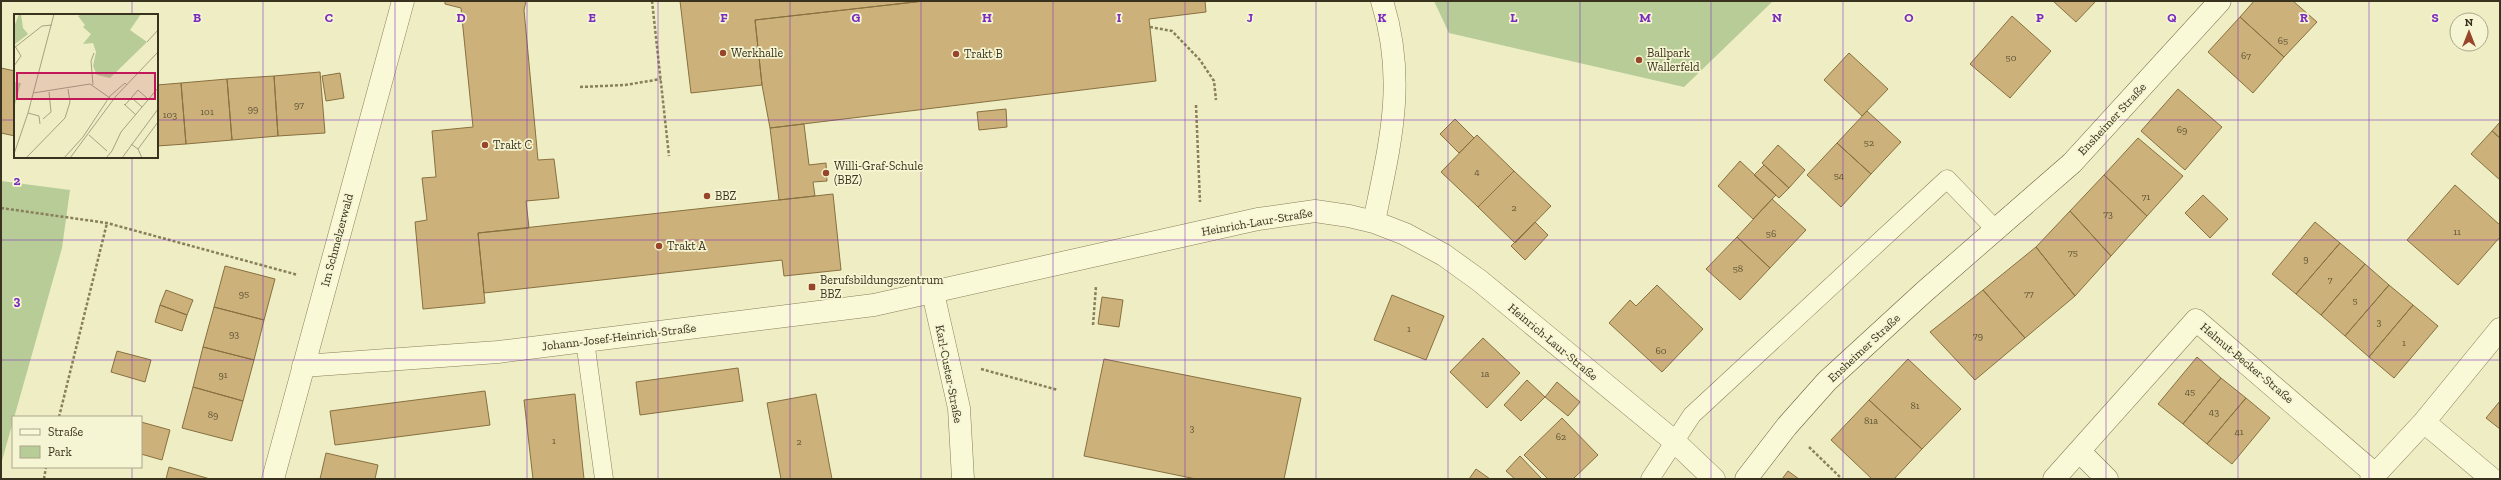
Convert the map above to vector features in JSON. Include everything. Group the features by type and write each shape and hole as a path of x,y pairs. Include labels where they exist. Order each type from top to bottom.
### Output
{"street":[{"name":"Im Schmelzerwald","path":"273,479 403,1"},
{"path":"1374,222 1390,147 1396,80 1391,28 1382,1"},
{"name":"Ensheimer Straße","path":"1746,479 1787,426 1828,381 1924,292 2072,163 2220,1"},
{"name":"Heinrich-Laur-Straße","path":"933,293 1258,219 1315,211 1374,222 1405,234 1444,255 1480,281 1674,441 1714,479"},
{"name":"Johann-Josef-Heinrich-Straße","path":"303,366 498,352 874,305 933,293"},
{"name":"Karl-Custer-Straße","path":"933,293 959,408 963,479"},
{"name":"Helmut-Becker-Straße","path":"2054,479 2080,452 2196,320 2373,476 2424,422 2500,330"},
{"path":"2424,422 2492,479"},
{"path":"2080,452 2107,479"}],"lane":[{"path":"1650,479 1692,415 1947,179 1996,230"},
{"path":"585,341 604,479"}],"path":[{"path":"652,1 669,156"},
{"path":"1150,27 1172,31 1200,60 1214,81 1216,100"},
{"path":"580,87 625,85 661,79"},
{"path":"1196,105 1201,231"},
{"path":"1,208 106,223 326,283"},
{"path":"59,416 106,223"},
{"path":"1093,325 1096,285"},
{"path":"948,360 1058,390"},
{"path":"1787,426 1842,479"},
{"path":"44,479 46,468"}],"green space":[{"name":"Ballpark Wallerfeld","path":"1434,1 1773,1 1684,87 1449,33"},
{"path":"1,181 70,190 62,248 15,416 12,416 12,425 1,464"}],"building":[{"name":"Trakt C","path":"445,1 526,1 524,10 538,160 554,159 559,198 526,201 529,228 478,233 485,303 423,309 415,222 427,220 422,178 436,177 432,131 473,127 461,8 445,4"},
{"name":"Werkhalle","path":"680,1 924,1 755,20 762,85 691,93"},
{"name":"Trakt B","path":"924,1 1205,1 1206,12 1149,19 1156,81 770,128 762,85 755,20"},
{"path":"2053,1 2096,1 2076,22"},
{"path":"2254,1 2293,1 2317,22 2284,57 2240,17"},
{"path":"2012,16 2051,51 2010,98 1970,64"},
{"path":"2240,17 2284,57 2253,93 2208,52"},
{"path":"1849,53 1888,89 1862,116 1824,80"},
{"path":"1,68 14,71 14,136 1,133"},
{"path":"320,72 325,133 278,136 274,76"},
{"path":"340,73 344,98 326,101 322,76"},
{"path":"274,76 278,136 232,140 227,79"},
{"path":"227,79 232,140 186,144 181,83"},
{"path":"181,83 186,144 158,146 158,85"},
{"path":"2178,89 2222,127 2185,170 2141,131"},
{"path":"1006,109 1007,127 979,130 977,112"},
{"path":"1867,111 1901,142 1871,174 1837,143"},
{"path":"1455,119 1474,138 1459,153 1440,134"},
{"path":"2500,122 2500,138 2492,131"},
{"path":"804,124 809,165 826,163 827,181 813,182 815,196 779,200 770,128"},
{"path":"2492,131 2500,138 2500,180 2471,154"},
{"path":"1477,135 1514,171 1478,207 1441,172"},
{"path":"2138,138 2183,176 2147,216 2104,175"},
{"path":"1837,143 1871,174 1841,207 1807,175"},
{"path":"1778,145 1805,170 1789,188 1762,163"},
{"path":"1740,161 1776,195 1753,219 1718,186"},
{"path":"1764,165 1789,188 1779,198 1754,175"},
{"path":"1514,171 1551,206 1515,243 1478,207"},
{"path":"2104,175 2147,216 2111,256 2070,211"},
{"path":"2455,185 2500,225 2500,237 2458,285 2407,240"},
{"name":"Trakt A","path":"833,194 841,270 784,276 782,260 484,293 478,233"},
{"path":"2203,195 2228,219 2210,238 2185,213"},
{"path":"1772,199 1806,230 1770,268 1737,237"},
{"path":"2070,211 2111,256 2075,296 2036,247"},
{"path":"1535,222 1548,235 1525,260 1511,246"},
{"path":"2315,222 2340,243 2296,294 2272,274"},
{"path":"1737,237 1770,268 1740,300 1706,269"},
{"path":"2340,243 2365,264 2321,315 2296,294"},
{"path":"2036,247 2075,296 2025,338 1983,290"},
{"path":"2365,264 2389,285 2345,336 2321,315"},
{"path":"225,266 275,279 264,320 214,307"},
{"path":"1657,285 1703,329 1662,372 1609,323 1630,300 1636,306"},
{"path":"2389,285 2413,305 2369,357 2345,336"},
{"path":"166,290 193,300 187,315 160,305"},
{"path":"1983,290 2025,338 1975,380 1930,332"},
{"path":"1392,295 1444,316 1426,360 1374,340"},
{"path":"1102,297 1123,300 1119,327 1098,324"},
{"path":"160,305 187,315 182,331 155,322"},
{"path":"2413,305 2438,326 2394,378 2369,357"},
{"path":"214,307 264,320 254,360 203,347"},
{"path":"1483,338 1520,373 1487,408 1450,372"},
{"path":"203,347 254,360 243,401 193,387"},
{"path":"117,351 151,360 145,382 111,372"},
{"path":"2197,357 2221,378 2183,424 2158,404"},
{"path":"1104,359 1301,398 1284,479 1196,479 1084,456"},
{"path":"1908,359 1961,409 1922,449 1869,400"},
{"path":"738,368 743,401 640,415 636,382"},
{"path":"2221,378 2246,398 2207,444 2183,424"},
{"path":"1527,380 1545,397 1521,421 1504,405"},
{"path":"1557,382 1580,402 1568,416 1545,397"},
{"path":"193,387 243,401 232,441 182,428"},
{"path":"485,391 490,425 335,445 330,411"},
{"path":"575,394 584,479 533,479 524,400"},
{"path":"816,394 832,479 781,479 767,403"},
{"path":"2246,398 2270,418 2232,464 2207,444"},
{"path":"1869,400 1922,449 1894,479 1872,479 1831,440"},
{"path":"2500,401 2500,429 2486,418"},
{"path":"1562,418 1598,455 1573,479 1548,479 1524,455"},
{"path":"142,422 170,430 162,460 142,454"},
{"path":"326,453 378,465 375,479 320,479"},
{"path":"1520,456 1541,478 1540,479 1515,479 1506,471"},
{"path":"169,467 210,479 166,479"},
{"path":"1476,469 1490,479 1469,479"},
{"path":"1788,471 1799,479 1782,479"}],"place":[{"name":"Werkhalle","path":"723,53"},
{"name":"Trakt B","path":"956,54"},
{"name":"Ballpark Wallerfeld","path":"1639,60"},
{"name":"Trakt C","path":"485,145"},
{"name":"Willi-Graf-Schule (BBZ)","path":"826,173"},
{"name":"BBZ","path":"707,196"},
{"name":"Trakt A","path":"659,246"},
{"name":"Berufsbildungszentrum BBZ","path":"812,287"}]}
